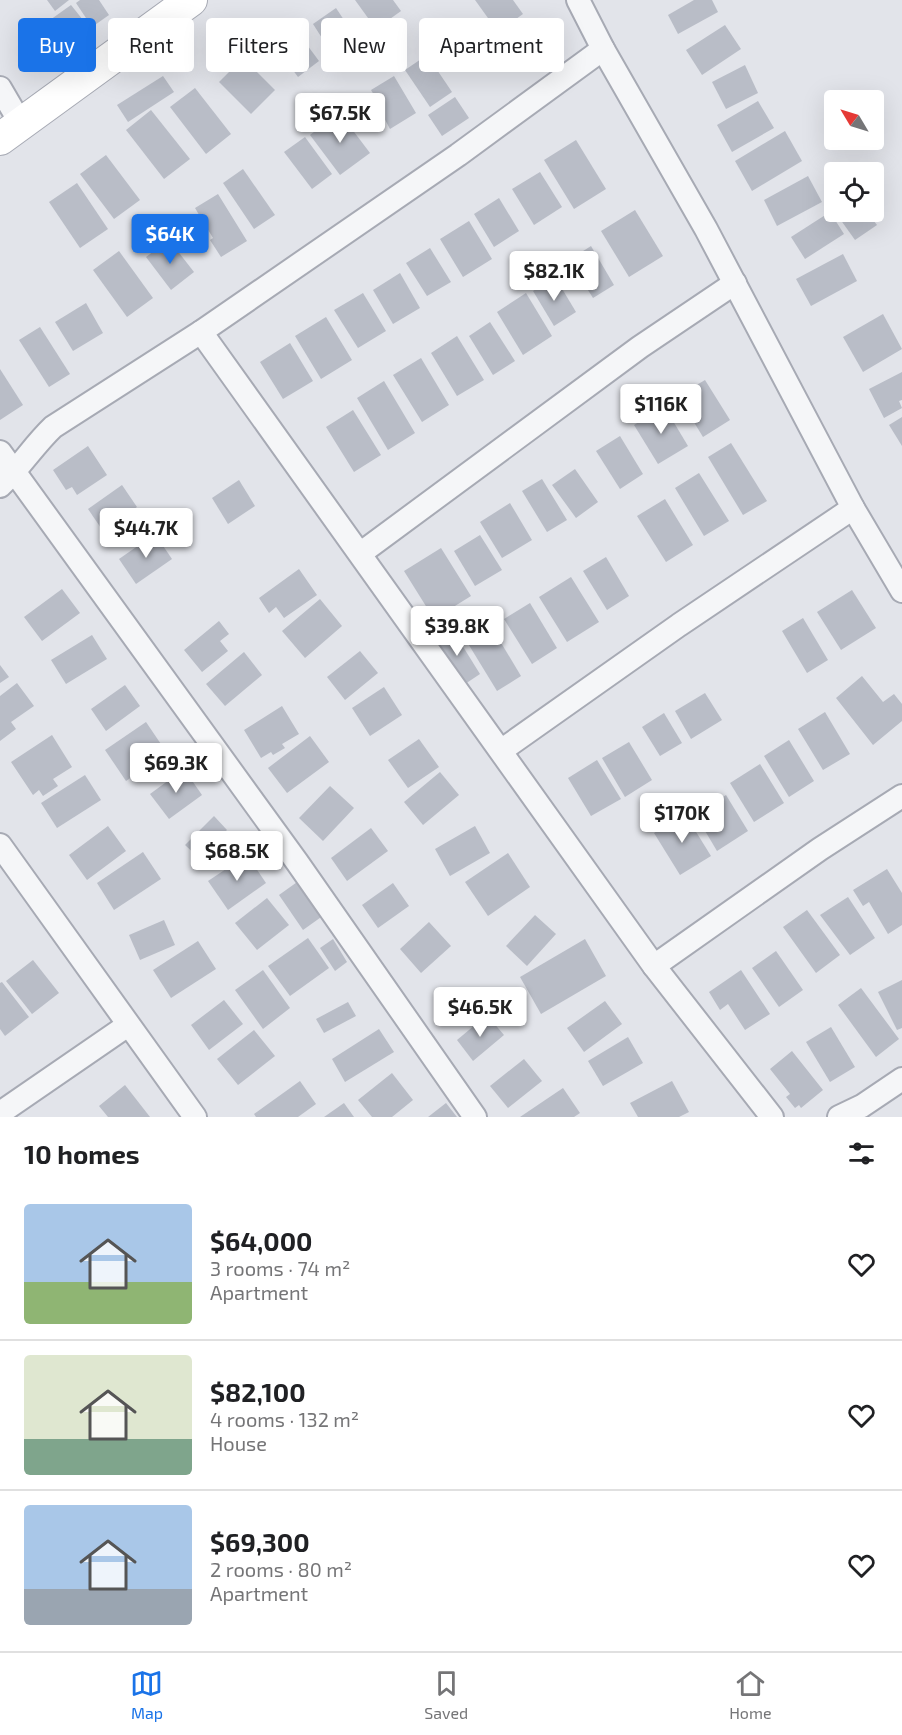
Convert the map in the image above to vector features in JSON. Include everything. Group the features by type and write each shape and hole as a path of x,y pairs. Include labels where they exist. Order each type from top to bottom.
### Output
{"street":[{"path":"0,88 11,131 191,0"},
{"path":"578,0 603,49 735,283 853,508 902,591"},
{"path":"7,480 37,442 53,427 201,332 448,162 603,49"},
{"path":"361,553 640,347 735,283"},
{"path":"201,332 502,750 654,966 772,1117"},
{"path":"0,452 7,480 297,862 475,1117"},
{"path":"502,750 680,625 853,508"},
{"path":"654,966 820,849 902,796"},
{"path":"0,845 195,1117"},
{"path":"0,1113 128,1025"},
{"path":"839,1117 862,1106 902,1079"}],"building":[{"path":"47,0 69,0 55,11"},
{"path":"80,0 99,0 109,15 96,24 96,18 86,18 76,3"},
{"path":"355,0 393,0 401,11 391,18 368,18"},
{"path":"475,0 513,0 523,14 517,18 488,18"},
{"path":"694,0 712,0 718,12 678,34 668,15"},
{"path":"71,5 81,18 53,18"},
{"path":"336,8 343,18 322,18"},
{"path":"321,18 321,36 313,24"},
{"path":"725,25 741,49 702,75 686,50"},
{"path":"309,48 319,61 309,69"},
{"path":"419,60 419,72 438,72 452,92 430,107 406,72 407,69"},
{"path":"745,65 758,93 726,109 712,82"},
{"path":"229,72 257,72 275,90 251,114 219,82"},
{"path":"294,72 305,72 298,77"},
{"path":"163,76 174,92 128,122 117,105"},
{"path":"394,76 416,113 390,129 382,114 385,113 371,90"},
{"path":"195,88 231,134 206,154 170,107"},
{"path":"455,97 469,118 442,136 428,115"},
{"path":"758,101 774,128 732,152 717,125"},
{"path":"151,110 190,159 164,179 126,130"},
{"path":"339,112 370,153 340,175 310,135"},
{"path":"785,131 802,161 752,191 735,161"},
{"path":"305,137 332,174 312,189 284,152"},
{"path":"576,140 606,189 574,209 544,160"},
{"path":"106,155 140,200 114,219 80,174"},
{"path":"243,169 275,215 254,229 223,183"},
{"path":"540,172 562,207 534,225 512,189"},
{"path":"808,176 822,202 777,226 764,200"},
{"path":"77,183 108,229 80,248 49,202"},
{"path":"218,194 247,241 221,257 210,240 213,238 195,208"},
{"path":"499,198 519,231 494,247 474,214"},
{"path":"635,210 663,256 629,277 601,231"},
{"path":"824,216 824,222 836,222 844,234 805,259 791,237"},
{"path":"469,221 492,259 463,277 440,239"},
{"path":"842,222 875,222 877,225 855,240"},
{"path":"169,240 194,272 171,290 146,257"},
{"path":"591,246 614,285 593,298 569,260"},
{"path":"430,248 451,282 427,296 406,263"},
{"path":"119,251 153,298 127,317 93,270"},
{"path":"843,254 857,281 811,306 796,279"},
{"path":"400,273 420,308 393,324 373,290"},
{"path":"555,277 576,312 554,326 533,291"},
{"path":"363,293 386,331 358,348 334,310"},
{"path":"526,293 552,336 523,355 497,312"},
{"path":"86,303 103,333 73,351 55,322"},
{"path":"883,314 902,349 863,372 843,337"},
{"path":"326,317 352,360 321,379 295,336"},
{"path":"490,322 515,361 493,375 469,336"},
{"path":"40,327 70,374 49,387 19,340"},
{"path":"457,336 484,380 457,396 431,353"},
{"path":"290,343 313,381 283,399 260,362"},
{"path":"421,358 449,405 422,422 393,375"},
{"path":"0,369 23,405 0,420"},
{"path":"902,372 902,400 899,401 902,408 884,418 869,389"},
{"path":"705,380 730,420 703,437 678,396"},
{"path":"384,381 415,433 388,450 357,398"},
{"path":"664,406 688,446 658,464 634,425"},
{"path":"353,410 381,455 354,472 326,427"},
{"path":"902,417 902,446 889,425"},
{"path":"620,436 643,474 620,489 596,451"},
{"path":"731,443 767,501 743,515 708,457"},
{"path":"88,446 107,475 77,495 72,487 66,490 53,470"},
{"path":"575,469 598,502 576,518 552,485"},
{"path":"699,473 729,521 704,536 675,488"},
{"path":"542,479 567,520 547,532 522,491"},
{"path":"239,480 255,506 228,524 212,498"},
{"path":"122,485 137,507 103,531 88,509"},
{"path":"665,499 693,545 666,562 637,516"},
{"path":"510,503 532,540 502,558 480,522"},
{"path":"155,534 172,559 136,584 119,559"},
{"path":"480,535 502,570 475,586 454,551"},
{"path":"441,548 471,596 434,619 404,571"},
{"path":"606,557 629,596 607,610 583,571"},
{"path":"299,569 317,595 284,618 276,607 269,613 259,598"},
{"path":"571,577 599,622 567,642 539,597"},
{"path":"62,589 80,613 42,641 24,617"},
{"path":"852,590 876,628 841,650 817,612"},
{"path":"320,599 342,626 305,658 282,631"},
{"path":"530,603 557,648 532,664 504,619"},
{"path":"803,618 828,660 807,673 782,631"},
{"path":"219,621 229,634 220,641 228,651 202,672 184,650"},
{"path":"488,621 521,676 497,691 464,637"},
{"path":"452,629 480,674 462,686 434,640"},
{"path":"92,635 107,659 66,684 51,660"},
{"path":"360,651 378,673 345,700 327,677"},
{"path":"244,652 262,675 225,706 206,684"},
{"path":"0,665 9,677 0,683"},
{"path":"862,676 883,702 894,694 902,704 902,721 873,745 836,698"},
{"path":"17,683 34,706 11,722 16,729 0,741 0,696"},
{"path":"125,685 140,706 106,731 91,709"},
{"path":"384,687 402,715 370,736 352,708"},
{"path":"705,693 722,720 691,739 675,711"},
{"path":"282,706 299,734 282,744 285,748 273,755 271,752 261,758 244,730"},
{"path":"825,712 850,754 823,770 798,729"},
{"path":"664,713 682,743 660,756 642,727"},
{"path":"146,722 167,753 126,781 105,750"},
{"path":"52,735 72,767 53,779 58,786 43,796 39,790 33,795 11,762"},
{"path":"310,736 329,762 287,793 268,768"},
{"path":"419,739 439,767 408,788 388,760"},
{"path":"789,740 814,781 789,797 764,756"},
{"path":"629,742 652,780 625,797 602,758"},
{"path":"597,760 621,799 591,816 568,778"},
{"path":"760,764 784,803 754,822 730,783"},
{"path":"184,769 202,795 169,819 150,794"},
{"path":"440,772 459,795 423,825 404,802"},
{"path":"85,775 101,800 57,828 41,803"},
{"path":"330,786 354,808 323,841 299,818"},
{"path":"726,795 748,831 717,851 695,814"},
{"path":"685,814 711,856 680,875 654,833"},
{"path":"214,816 227,830 199,858 185,845"},
{"path":"108,826 126,851 87,880 69,855"},
{"path":"475,826 490,853 450,876 435,849"},
{"path":"371,828 388,851 347,881 331,858"},
{"path":"143,852 161,879 114,910 97,883"},
{"path":"508,853 530,887 488,916 465,882"},
{"path":"247,855 266,883 228,910 208,881"},
{"path":"887,869 902,893 902,925 888,934 869,902 863,906 853,890"},
{"path":"300,880 324,915 303,930 279,895"},
{"path":"393,883 409,906 378,928 362,905"},
{"path":"848,897 875,938 850,955 820,915"},
{"path":"267,898 289,925 257,950 235,923"},
{"path":"807,910 840,955 816,973 783,927"},
{"path":"535,915 556,934 527,966 506,946"},
{"path":"164,920 175,945 140,960 129,935"},
{"path":"429,922 451,946 421,973 400,949"},
{"path":"308,938 329,968 290,996 268,966"},
{"path":"333,939 347,962 335,971 320,948"},
{"path":"585,939 606,976 541,1014 520,977"},
{"path":"198,941 216,969 171,998 153,970"},
{"path":"776,951 803,990 779,1007 752,968"},
{"path":"33,960 59,993 32,1014 6,981"},
{"path":"263,970 290,1008 263,1029 235,990"},
{"path":"741,970 770,1014 745,1030 728,1004 720,1010 709,992"},
{"path":"902,980 902,1028 897,1030 878,992"},
{"path":"2,982 29,1017 5,1036 0,1029 0,983"},
{"path":"861,988 899,1039 876,1057 838,1005"},
{"path":"224,1000 243,1024 209,1050 191,1025"},
{"path":"605,1001 622,1024 584,1052 567,1028"},
{"path":"348,1002 356,1016 324,1033 316,1019"},
{"path":"487,1015 504,1035 473,1061 457,1040"},
{"path":"831,1027 855,1067 830,1082 806,1042"},
{"path":"379,1029 394,1052 345,1082 332,1059"},
{"path":"254,1030 275,1056 238,1085 217,1059"},
{"path":"628,1037 643,1063 603,1086 588,1061"},
{"path":"792,1051 823,1090 801,1108 799,1105 795,1108 786,1097 790,1094 770,1069"},
{"path":"524,1059 542,1081 508,1108 490,1086"},
{"path":"392,1073 413,1100 392,1117 372,1117 358,1100"},
{"path":"300,1081 316,1104 298,1117 256,1117 254,1114"},
{"path":"672,1081 689,1112 679,1117 638,1117 630,1103"},
{"path":"125,1085 150,1117 108,1117 99,1106"},
{"path":"563,1088 580,1113 574,1117 520,1117"},
{"path":"344,1103 354,1117 324,1117"},
{"path":"446,1103 457,1117 428,1117"}]}
